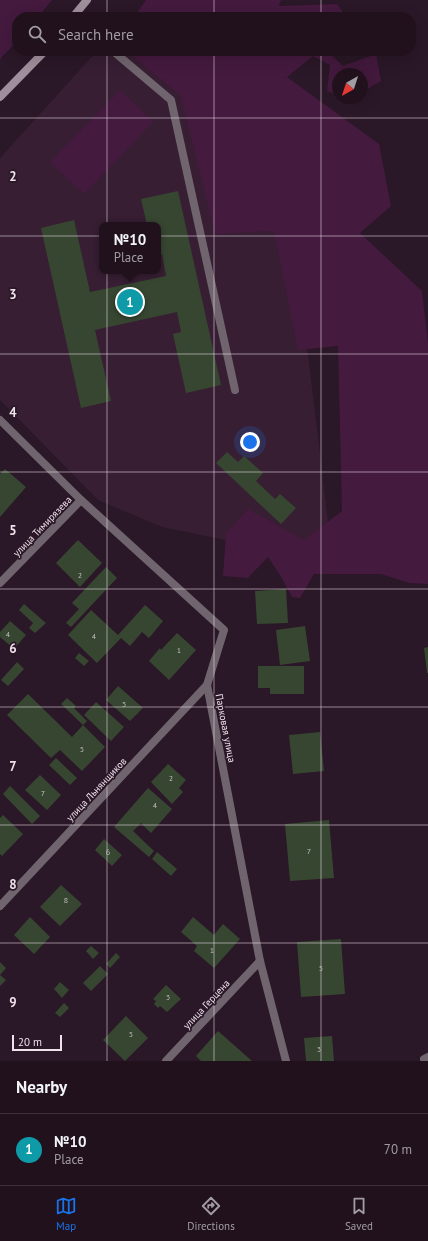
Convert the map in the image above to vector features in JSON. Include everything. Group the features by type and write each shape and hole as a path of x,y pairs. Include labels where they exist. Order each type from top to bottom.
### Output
{"main road":[{"path":"77,12 87,0"},
{"path":"0,97 39,56"}],"street":[{"path":"119,56 171,100 236,390"},
{"name":"Парковая улица","path":"0,420 81,500 224,630 207,685 260,961 286,1061"},
{"name":"улица Тимирязева","path":"0,583 81,500"},
{"name":"улица Льнянщиков","path":"0,906 207,685"},
{"name":"улица Герцена","path":"166,1061 260,961"}],"shaded area":[{"path":"0,0 52,0 42,12 12,12 12,46 0,59"},
{"path":"146,0 281,0 279,6 337,4 343,12 138,12"},
{"path":"92,56 151,56 292,220 331,547 270,549 162,527 98,500 0,400 0,158"},
{"path":"133,56 313,56 287,77 379,144 391,206 360,233 422,291 428,343 428,584 409,583 381,574 314,574 300,598 292,597 268,557 248,578 223,576 226,533 248,509 304,540 342,511 338,346 298,350 274,231 215,234 181,96"},
{"path":"313,56 332,56 343,66 370,56 376,56 381,81 368,89 368,68 332,68 332,93 327,91 330,65"},
{"path":"120,90 153,122 84,194 50,162"}],"building":[{"path":"178,191 221,385 186,393 173,334 181,332 177,312 95,330 111,401 81,408 41,228 74,220 90,292 166,276 161,254 161,222 146,222 141,199"},
{"path":"227,452 238,462 244,456 263,473 256,481 275,499 280,494 296,508 281,524 216,463"},
{"path":"5,469 26,487 0,517 0,474"},
{"path":"78,540 102,563 80,587 56,563"},
{"path":"106,567 117,578 71,627 66,623 79,609 72,603"},
{"path":"286,589 288,623 257,624 255,591"},
{"path":"24,604 46,623 35,633 29,628 33,623 19,610"},
{"path":"145,605 163,621 149,638 142,632 130,646 121,638 97,663 68,635 91,610 118,635"},
{"path":"10,621 26,635 14,649 0,637 0,632"},
{"path":"305,626 310,661 280,665 276,630"},
{"path":"177,633 196,650 169,680 149,661 160,648 161,650"},
{"path":"428,647 428,673 427,673 424,648"},
{"path":"79,653 89,661 84,666 75,658"},
{"path":"17,662 24,669 8,686 1,680"},
{"path":"258,666 304,666 304,694 270,694 270,688 258,688"},
{"path":"118,686 143,708 130,721 106,700"},
{"path":"28,694 72,737 83,725 105,747 82,771 60,750 51,758 7,715"},
{"path":"67,698 76,706 74,708 87,721 83,725 61,704"},
{"path":"96,702 124,727 111,741 84,715"},
{"path":"320,732 324,771 293,774 289,735"},
{"path":"56,758 77,778 70,785 49,765"},
{"path":"168,764 186,780 179,788 183,792 172,804 151,782"},
{"path":"40,775 61,795 47,810 25,790"},
{"path":"10,786 40,816 32,824 3,794"},
{"path":"148,788 172,809 151,833 141,823 133,831 154,851 149,857 114,827"},
{"path":"3,815 23,834 2,856 0,854 0,818"},
{"path":"329,820 334,878 290,881 285,824"},
{"path":"104,839 122,855 112,866 95,850"},
{"path":"157,852 177,869 171,876 152,859"},
{"path":"61,885 82,904 60,926 40,907"},
{"path":"30,917 50,937 34,954 14,935"},
{"path":"193,917 214,935 223,924 240,939 214,968 194,951 197,946 181,932"},
{"path":"341,939 345,994 301,997 297,942"},
{"path":"91,946 99,953 93,959 86,951"},
{"path":"116,953 120,957 110,968 106,964"},
{"path":"0,962 6,968 0,975"},
{"path":"100,966 108,974 91,991 83,983"},
{"path":"0,975 6,980 0,986"},
{"path":"60,982 69,990 62,998 54,989"},
{"path":"166,985 181,999 167,1012 160,1006 158,1008 154,1004 156,1001 153,999"},
{"path":"64,1003 69,1008 60,1017 55,1013"},
{"path":"126,1016 148,1038 125,1061 103,1040"},
{"path":"218,1031 252,1061 201,1061 196,1056"},
{"path":"332,1036 334,1061 306,1061 304,1038"}],"place":[{"name":"№10","path":"130,302"}]}
